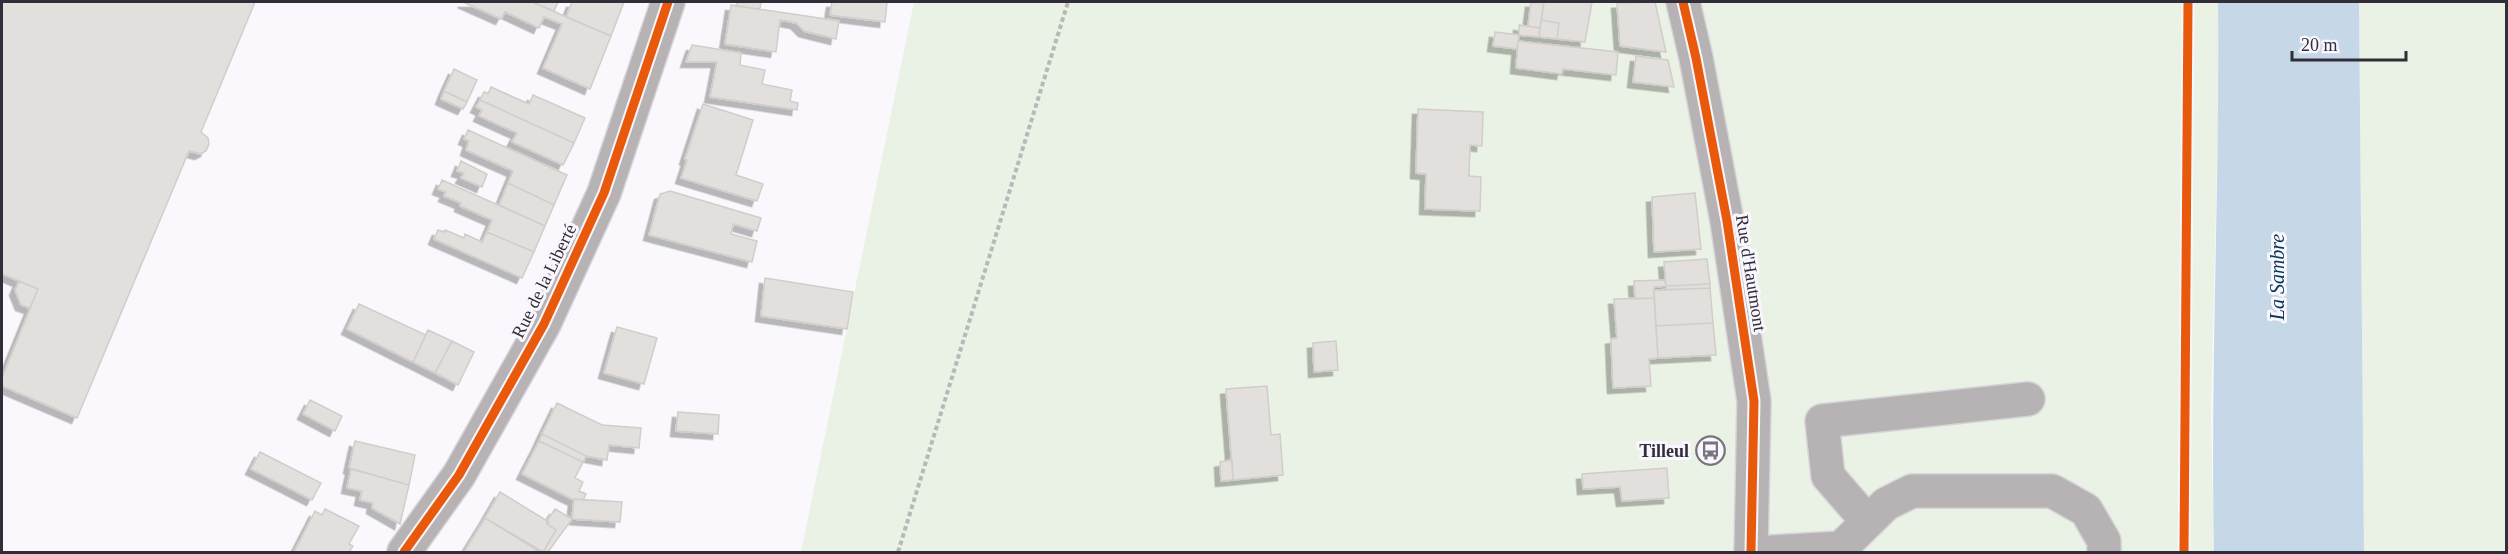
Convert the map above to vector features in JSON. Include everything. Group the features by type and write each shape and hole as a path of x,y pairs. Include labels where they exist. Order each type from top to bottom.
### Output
{"street":[{"name":"Rue de la Liberté","path":"404,552 459,475 544,324 604,193 668,2"},
{"name":"Rue d'Hautmont","path":"1683,2 1727,221 1754,401 1751,552"},
{"path":"1868,521 1828,476 1822,421 2028,399"},
{"path":"1771,552 1841,548 1886,504 1912,491 2052,491 2086,510 2104,541 2104,552"}],"path":[{"path":"898,552 1068,2"}],"shaded area":[{"path":"914,2 2218,2 2219,79 2211,418 2214,552 801,552"},
{"path":"2359,2 2506,2 2506,552 2364,552"}],"water":[{"name":"La Sambre","path":"2218,2 2359,2 2364,552 2214,552 2213,415"}],"building":[{"path":"2,2 255,2 201,132 208,138 209,144 206,151 200,154 189,151 77,418 2,386 2,378 38,289 2,274"},
{"path":"463,2 532,2 611,36 590,89 543,68 562,24 544,17 539,28 505,12 501,19"},
{"path":"532,2 558,2 554,11"},
{"path":"572,2 624,2 611,36 566,17"},
{"path":"737,2 761,2 760,9 736,6"},
{"path":"832,2 887,2 885,22 830,15"},
{"path":"1531,2 1544,2 1540,28 1528,26"},
{"path":"1544,2 1592,2 1585,42 1557,39 1559,23 1541,20"},
{"path":"1655,2 1666,52 1620,46 1617,3"},
{"path":"731,5 839,21 836,39 804,31 796,23 780,20 776,52 725,44"},
{"path":"1541,20 1559,23 1557,39 1539,37"},
{"path":"1519,25 1540,28 1539,37 1519,35"},
{"path":"1495,32 1519,35 1517,49 1493,46"},
{"path":"1518,41 1618,52 1616,75 1563,69 1562,74 1516,68"},
{"path":"692,45 741,53 740,65 765,70 762,84 792,90 790,101 798,103 797,110 710,97 717,62 686,62"},
{"path":"1636,56 1668,60 1674,87 1633,82"},
{"path":"454,69 477,80 467,102 444,91"},
{"path":"491,87 529,104 533,95 585,118 574,143 480,100 484,92 488,94"},
{"path":"444,91 467,102 463,109 441,99"},
{"path":"480,100 574,143 563,165 512,142 517,133 479,116 482,110 476,107"},
{"path":"703,104 753,120 736,175 763,184 757,201 681,178"},
{"path":"1418,109 1483,112 1482,146 1470,145 1469,176 1481,177 1480,211 1425,209 1426,174 1416,173"},
{"path":"468,130 567,175 554,205 508,183 513,171 466,150 469,141 464,139"},
{"path":"461,161 487,174 482,187 461,178 464,173 457,171"},
{"path":"442,180 545,226 534,252 487,232 492,220 444,196 446,192 438,189"},
{"path":"508,183 554,205 545,226 499,205"},
{"path":"670,191 761,218 757,231 733,224 731,234 757,241 752,262 649,235 660,194"},
{"path":"1695,193 1701,249 1654,252 1652,197"},
{"path":"438,230 445,232 445,230 464,238 465,234 482,242 487,232 534,252 522,278 434,239"},
{"path":"1707,259 1710,284 1666,286 1664,262"},
{"path":"765,278 853,292 847,329 761,316"},
{"path":"1665,280 1666,286 1654,287 1654,298 1635,299 1634,281"},
{"path":"19,281 38,289 30,308 21,305 15,290"},
{"path":"1710,284 1710,288 1666,290 1666,286"},
{"path":"1710,288 1713,323 1656,326 1654,290"},
{"path":"1654,298 1658,358 1649,359 1651,386 1613,388 1611,339 1617,338 1614,299"},
{"path":"359,304 426,335 413,362 347,329"},
{"path":"1713,323 1716,355 1658,358 1656,326"},
{"path":"617,327 657,338 644,384 604,373"},
{"path":"428,330 452,341 435,373 413,362"},
{"path":"452,341 474,352 458,385 435,373"},
{"path":"1336,341 1338,370 1314,372 1313,343"},
{"path":"1267,386 1271,435 1280,434 1283,475 1233,480 1226,389"},
{"path":"310,400 342,416 335,431 303,414"},
{"path":"557,403 602,425 641,428 639,448 609,445 607,460 586,456 542,434"},
{"path":"678,412 719,415 718,434 676,431"},
{"path":"542,434 586,456 583,462 539,441"},
{"path":"355,441 415,455 409,485 349,468"},
{"path":"539,441 583,462 575,478 583,482 579,491 586,494 583,500 572,499 522,474"},
{"path":"260,452 321,483 312,500 251,469"},
{"path":"1232,460 1233,480 1221,481 1220,462"},
{"path":"1667,468 1669,498 1622,501 1620,487 1583,489 1582,474"},
{"path":"351,469 409,485 400,524 372,508 373,503 360,500 362,491 347,488"},
{"path":"500,492 549,522 547,524 556,530 543,552 485,518"},
{"path":"574,499 622,502 620,522 572,519"},
{"path":"325,509 359,526 349,544 353,546 349,552 294,552 315,511 322,515"},
{"path":"555,509 572,519 548,552 543,552 556,530 547,524"},
{"path":"485,518 537,550 535,552 464,552"}],"cycle path":[{"path":"404,552 459,475 544,324 604,193 668,2"},
{"path":"1683,2 1727,221 1754,401 1751,552"},
{"path":"2184,552 2188,2"}],"place":[{"name":"Tilleul","path":"1710,451"}]}
